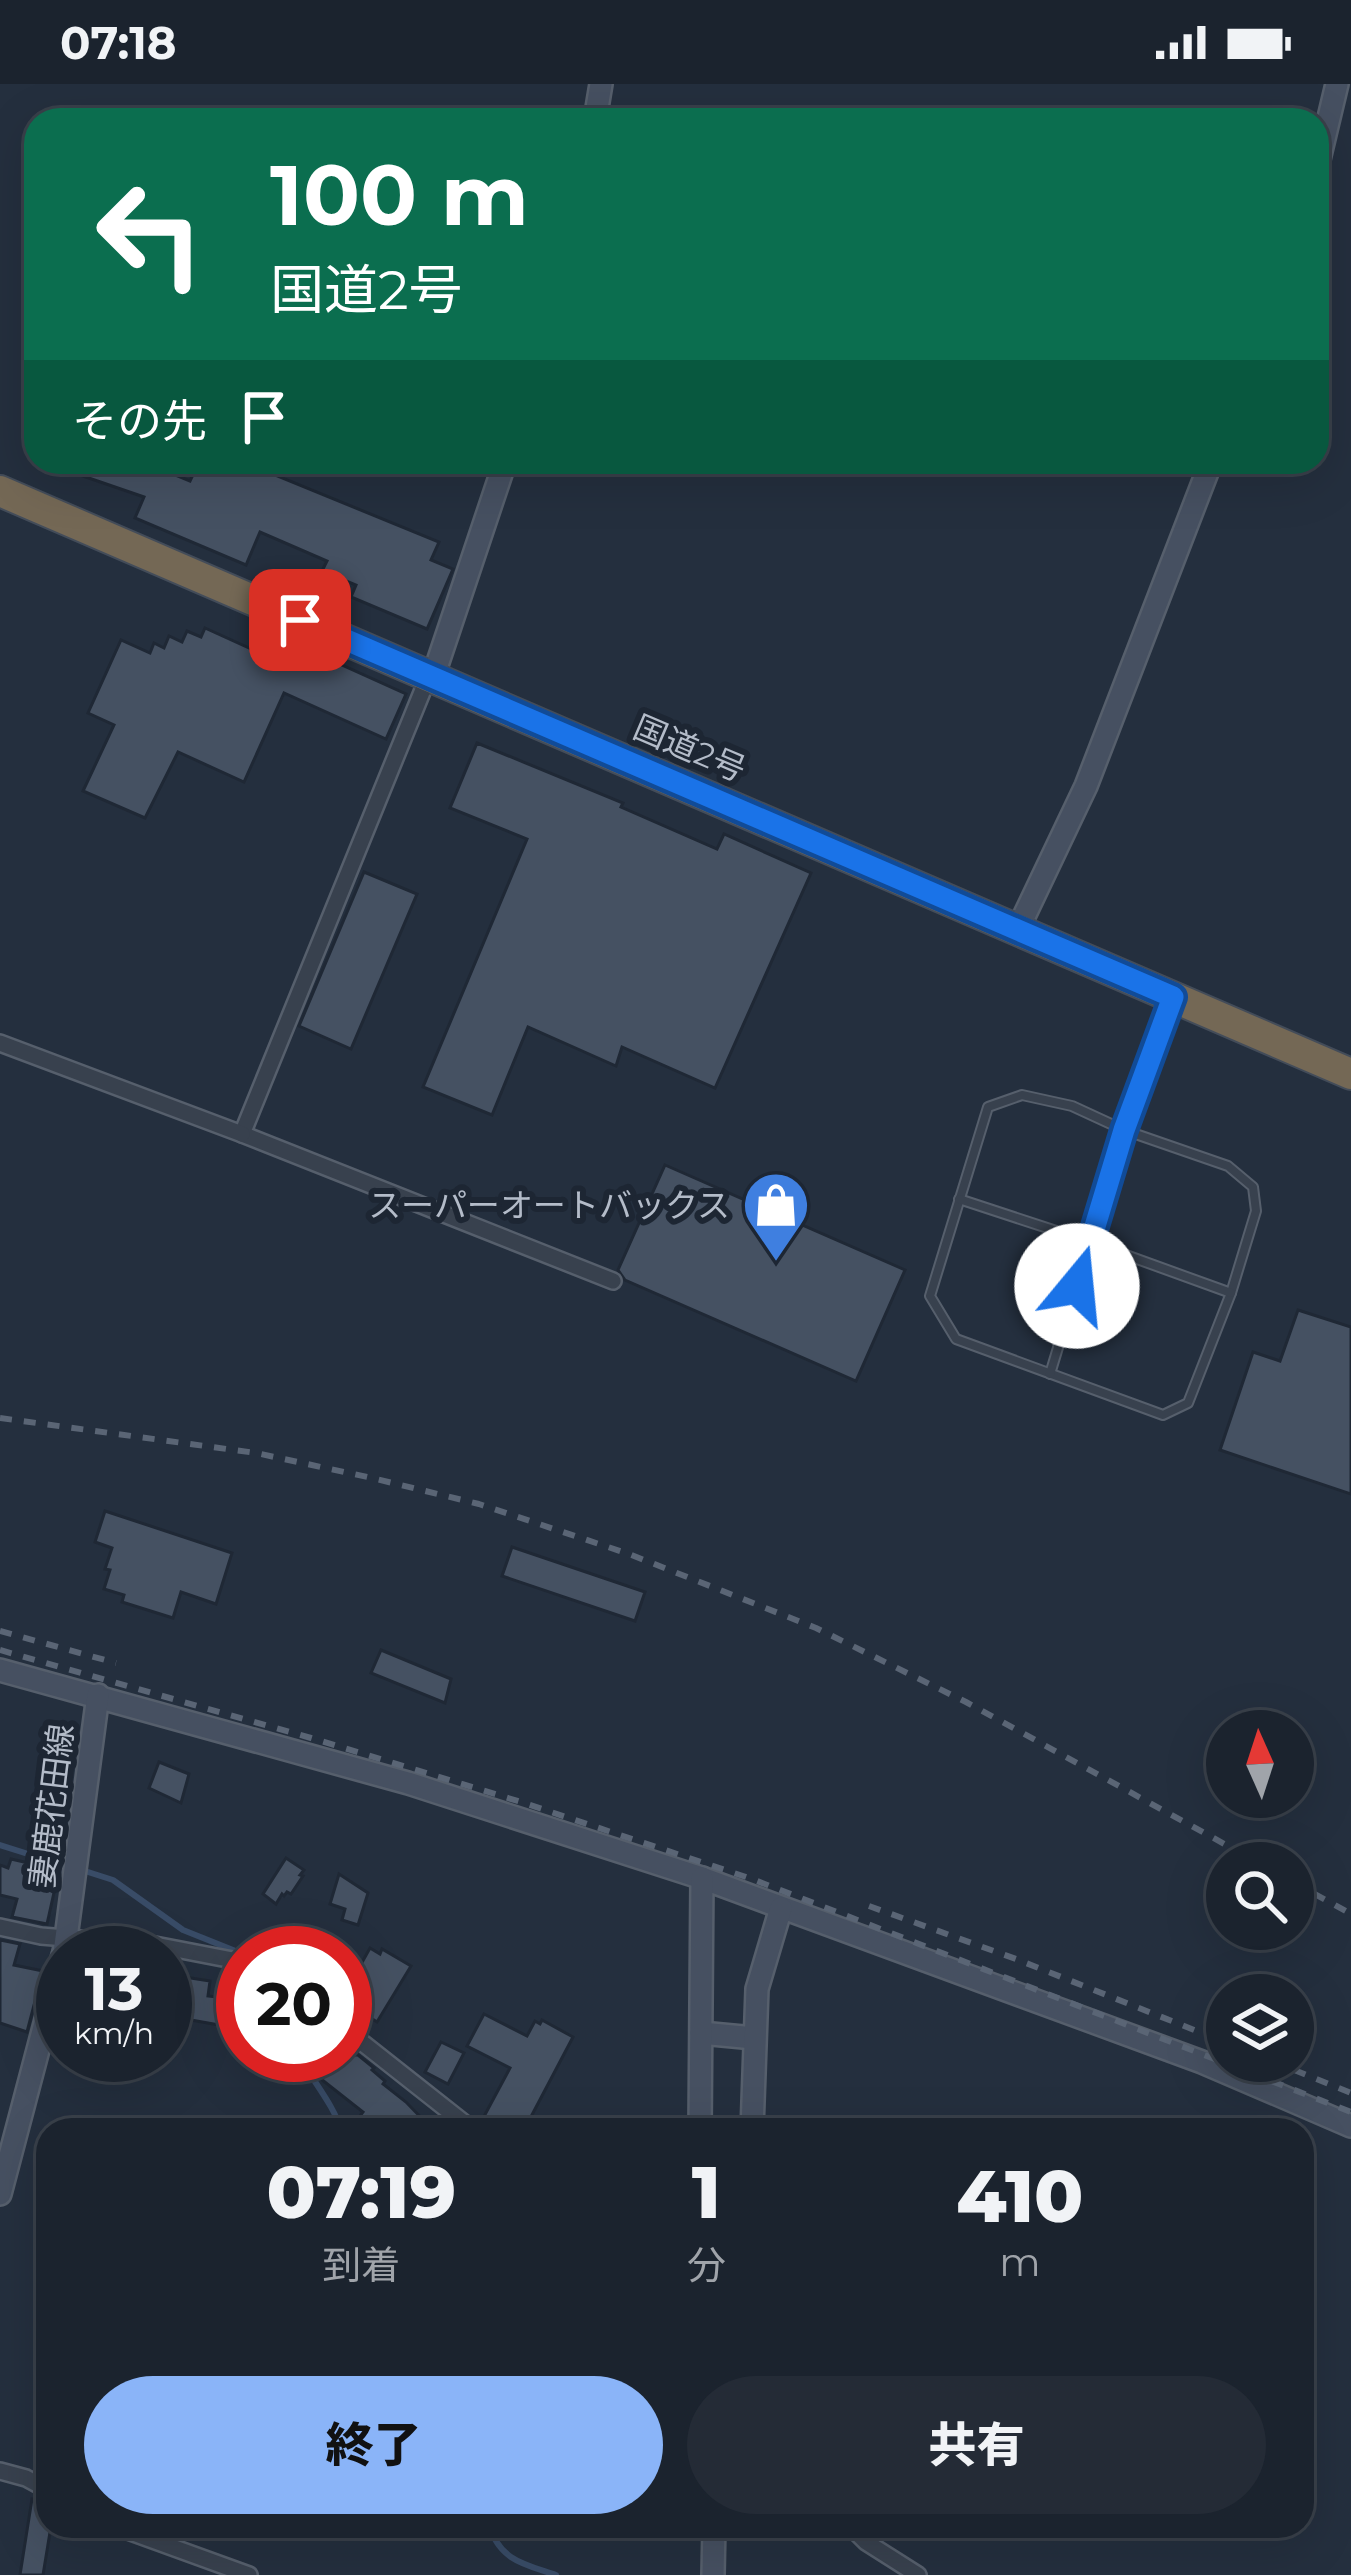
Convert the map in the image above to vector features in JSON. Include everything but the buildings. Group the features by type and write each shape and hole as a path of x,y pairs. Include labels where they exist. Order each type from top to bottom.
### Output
{"highway":[{"name":"国道2号","path":"0,490 1351,1074"}],"street":[{"path":"1329,118 1337,84"},
{"path":"242,1134 431,676 502,474"},
{"path":"1018,929 1086,786 1206,474"},
{"path":"0,1043 613,1281"},
{"name":"妻鹿花田線","path":"0,1670 98,1695 68,1926"},
{"path":"98,1695 408,1783 702,1878 1202,2062 1351,2126"},
{"path":"700,2118 702,1878"},
{"path":"752,2118 757,1989 782,1908"},
{"path":"0,1927 36,1935"},
{"path":"701,2033 754,2038"},
{"path":"372,2050 458,2118"},
{"name":"妻鹿花田線","path":"0,2194 36,2058"},
{"path":"0,2470 36,2483"},
{"path":"147,2538 249,2575"},
{"path":"712,2575 714,2538"},
{"path":"862,2538 918,2575"}],"lane":[{"path":"1050,1375 1124,1130 1173,997"},
{"path":"1022,1095 1072,1106 1124,1130 1228,1166 1253,1187 1256,1211 1231,1293 1188,1403 1163,1414 956,1339 930,1296 959,1199 988,1107 1022,1095"},
{"path":"959,1199 1231,1293"}],"waterway":[{"path":"0,1845 63,1865"},
{"path":"88,1872 113,1880 183,1930 216,1943"},
{"path":"315,2082 336,2118"},
{"path":"494,2538 507,2554 556,2575"}],"railway":[{"path":"0,1418 256,1453 372,1478 479,1504 629,1554 816,1628 966,1702 1221,1842"},
{"path":"0,1631 116,1663"},
{"path":"0,1650 311,1738 752,1879 1351,2112"},
{"path":"1314,1894 1351,1914"},
{"path":"869,1906 1206,2035"},
{"path":"1314,2078 1351,2093"}],"place":[{"name":"スーパーオートバックス","path":"776,1264"}],"route":[{"path":"300,620 1173,997 1124,1130 1077,1286"}]}
